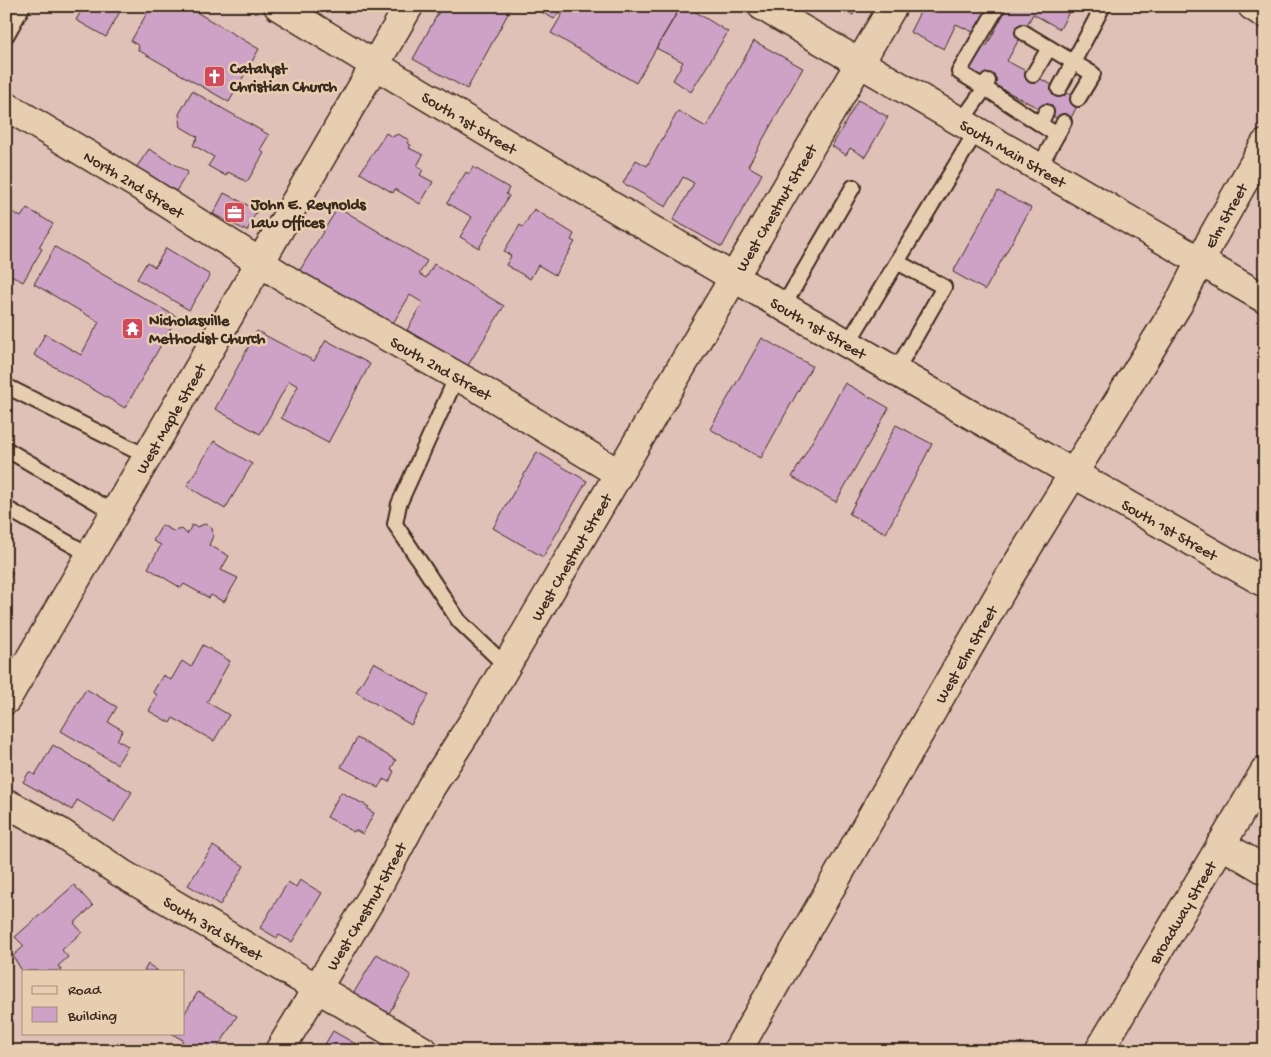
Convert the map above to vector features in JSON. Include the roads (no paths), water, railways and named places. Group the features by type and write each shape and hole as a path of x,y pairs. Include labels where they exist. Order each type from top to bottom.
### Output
{"street":[{"name":"South 1st Street","path":"278,6 374,65 784,306 1265,583"},
{"name":"West Maple Street","path":"6,700 262,263 409,6"},
{"name":"South Main Street","path":"762,6 1265,299"},
{"name":"West Chestnut Street","path":"279,1051 374,894 431,787 506,666 892,6"},
{"path":"1252,6 1265,14"},
{"name":"North 2nd Street","path":"6,106 140,186 262,263"},
{"name":"Elm Street","path":"1201,262 1213,236 1265,144"},
{"name":"West Elm Street","path":"737,1051 1008,579 1179,303 1201,262"},
{"name":"South 2nd Street","path":"262,263 457,376 618,473"},
{"name":"Broadway Street","path":"1100,1051 1265,771"},
{"name":"South 3rd Street","path":"6,803 58,831 121,873 424,1051"},
{"path":"1221,844 1265,870"}],"lane":[{"path":"6,36 23,6"},
{"path":"1059,89 1103,6"},
{"path":"997,13 959,72 987,84 1043,118 1057,134"},
{"path":"1023,32 1093,74 1078,99"},
{"path":"1033,75 1049,48"},
{"path":"848,342 898,262 969,126 987,84"},
{"path":"1039,167 1064,122"},
{"path":"784,306 853,187"},
{"path":"896,370 944,286 898,262"},
{"path":"457,376 400,504 395,524 459,621 506,666"},
{"path":"6,386 148,457"},
{"path":"6,449 114,513"},
{"path":"6,508 90,556"}],"place":[{"name":"Catalyst Christian Church","path":"214,76"},
{"name":"John E. Reynolds Law Offices","path":"235,212"},
{"name":"Nicholasville Methodist Church","path":"133,328"}]}
